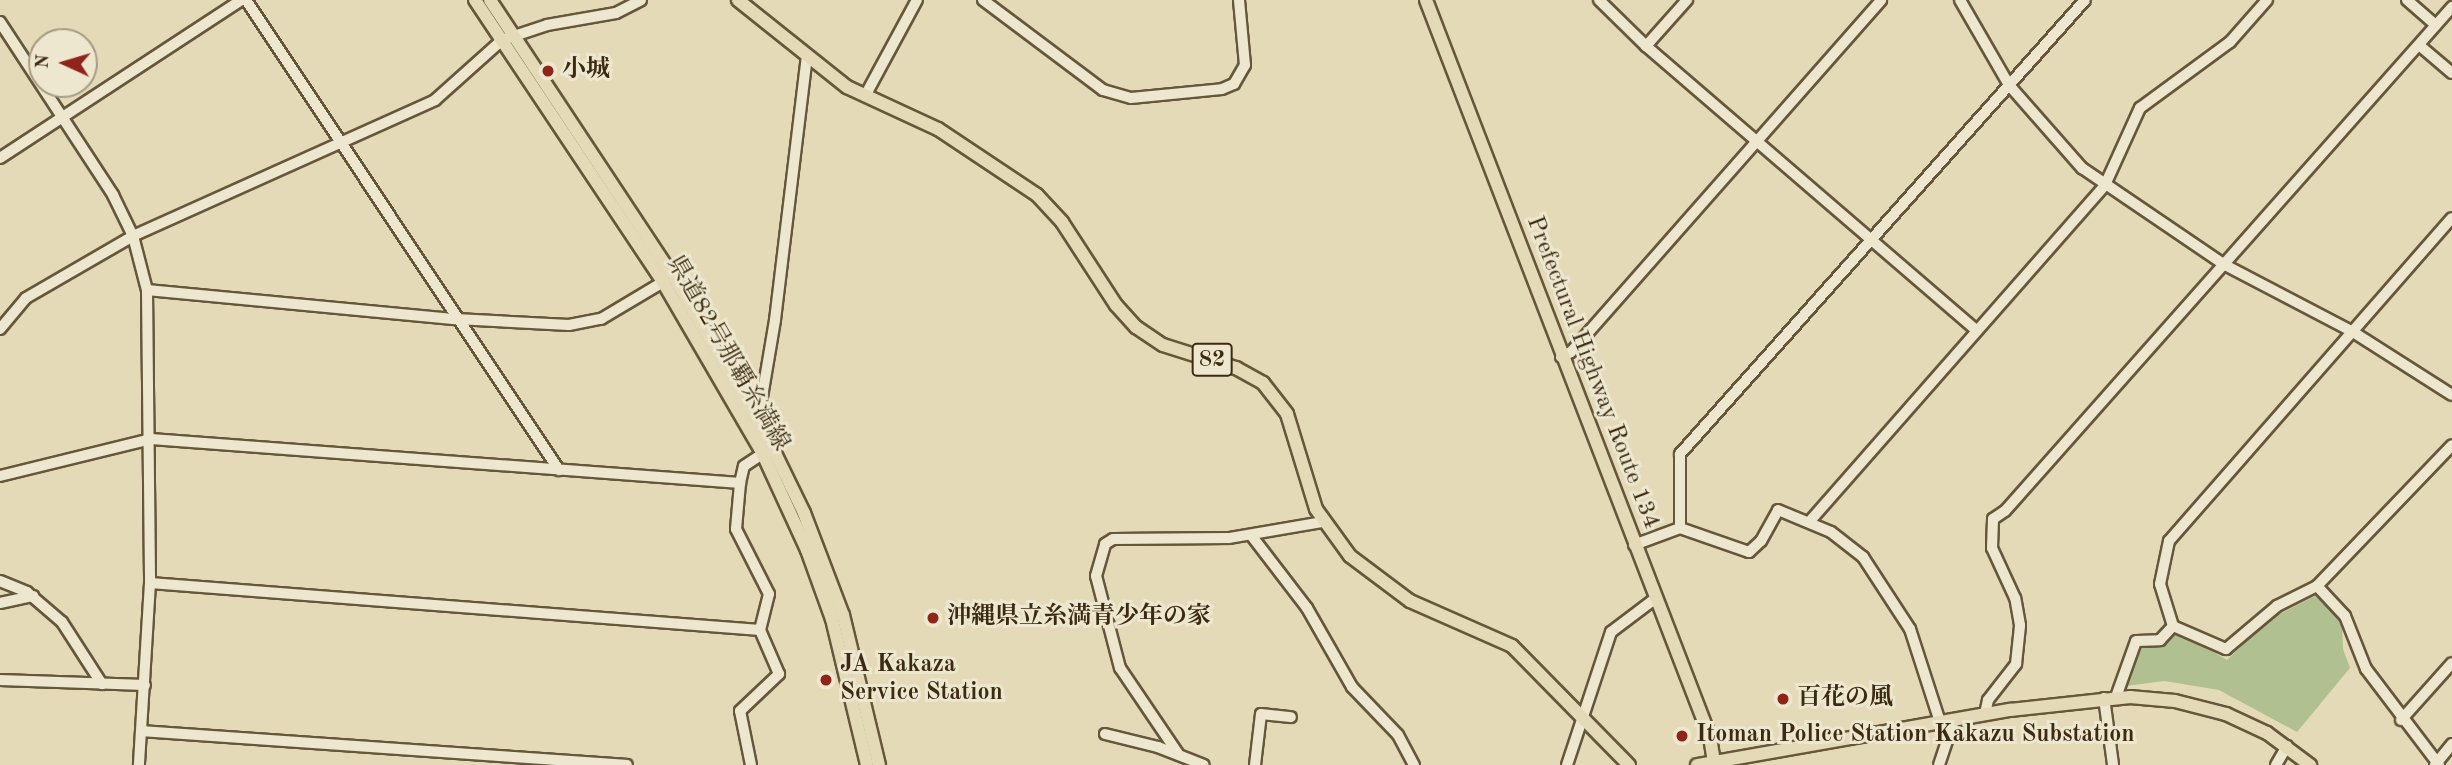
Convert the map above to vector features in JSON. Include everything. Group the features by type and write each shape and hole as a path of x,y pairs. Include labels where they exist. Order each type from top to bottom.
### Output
{"main road":[{"name":"県道82号那覇糸満線","path":"475,0 508,38 673,276 753,411 804,513 843,615 879,765"},
{"name":"県道82号那覇糸満線","path":"490,0 508,38 771,447 832,619 867,765"},
{"name":"82","path":"738,0 807,57 864,96 938,129 1037,195 1062,222 1116,305 1149,336 1178,351 1236,368 1263,383 1287,414 1323,522 1350,556 1397,594 1512,646 1629,765"},
{"name":"Prefectural Highway Route 134","path":"1426,0 1561,358 1710,737 1713,764"},
{"path":"1697,765 1985,714 2110,697 2203,707 2247,723 2287,746 2310,765"}],"street":[{"path":"0,158 243,0 340,140 456,319 559,470"},
{"path":"0,329 26,298 133,236 442,95 508,38 616,13 641,0"},
{"path":"864,96 916,0"},
{"path":"983,0 1103,90 1131,98 1222,89 1234,84 1243,73 1245,58 1239,0"},
{"path":"1600,0 1646,46 1976,330"},
{"path":"1646,46 1687,0"},
{"path":"1561,358 1571,352 1881,0"},
{"path":"1960,0 2009,85 2055,139 2105,185 2223,264 2353,332 2452,395"},
{"path":"1680,528 1680,454 2085,0"},
{"path":"1810,521 2105,185 2140,108 2230,42 2267,0"},
{"path":"2407,0 2436,25"},
{"path":"1985,714 1988,700 2015,664 2020,635 2015,598 1992,548 1993,519 2006,512 2452,7"},
{"path":"0,22 62,116 133,236 147,290 151,439 150,583 139,765"},
{"path":"2419,45 2452,73"},
{"path":"753,411 762,397 775,320 807,57"},
{"path":"2452,218 2169,541 2162,555 2161,584 2174,626 2226,649 2277,606 2317,586 2452,445"},
{"path":"147,290 456,319 586,324 663,282"},
{"path":"0,475 151,439 740,483"},
{"path":"751,765 740,711 779,674 760,631 769,594 736,529 744,466 771,447"},
{"path":"1634,545 1680,528 1749,552 1761,541 1778,510 1810,521 1863,557 1902,617 1940,722"},
{"path":"1179,755 1120,668 1098,588 1099,554 1113,539 1196,540 1251,535 1323,522"},
{"path":"1251,535 1307,608 1352,687 1398,735 1414,765"},
{"path":"0,581 33,596 62,622 102,684"},
{"path":"150,583 760,631"},
{"path":"2317,586 2345,616 2367,669 2401,720 2437,764 2452,744"},
{"path":"0,603 33,596"},
{"path":"1567,765 1611,632 1656,598"},
{"path":"2113,765 2110,697 2136,641 2160,640 2174,626"},
{"path":"2401,720 2452,663"},
{"path":"0,680 145,685"},
{"path":"1255,765 1261,714 1291,717"},
{"path":"1939,765 1954,720"},
{"path":"142,731 627,765"},
{"path":"1105,734 1204,765"},
{"path":"2277,765 2287,746"}],"green space":[{"path":"2315,596 2327,603 2342,624 2343,649 2350,668 2297,732 2219,690 2164,681 2126,686 2139,644 2168,639 2175,629 2227,660 2266,621"}],"place":[{"name":"小城","path":"548,71"},
{"name":"沖縄県立糸満青少年の家","path":"933,618"},
{"name":"JA Kakaza Service Station","path":"826,680"},
{"name":"百花の風","path":"1783,699"},
{"name":"Itoman Police Station Kakazu Substation","path":"1682,736"}]}
